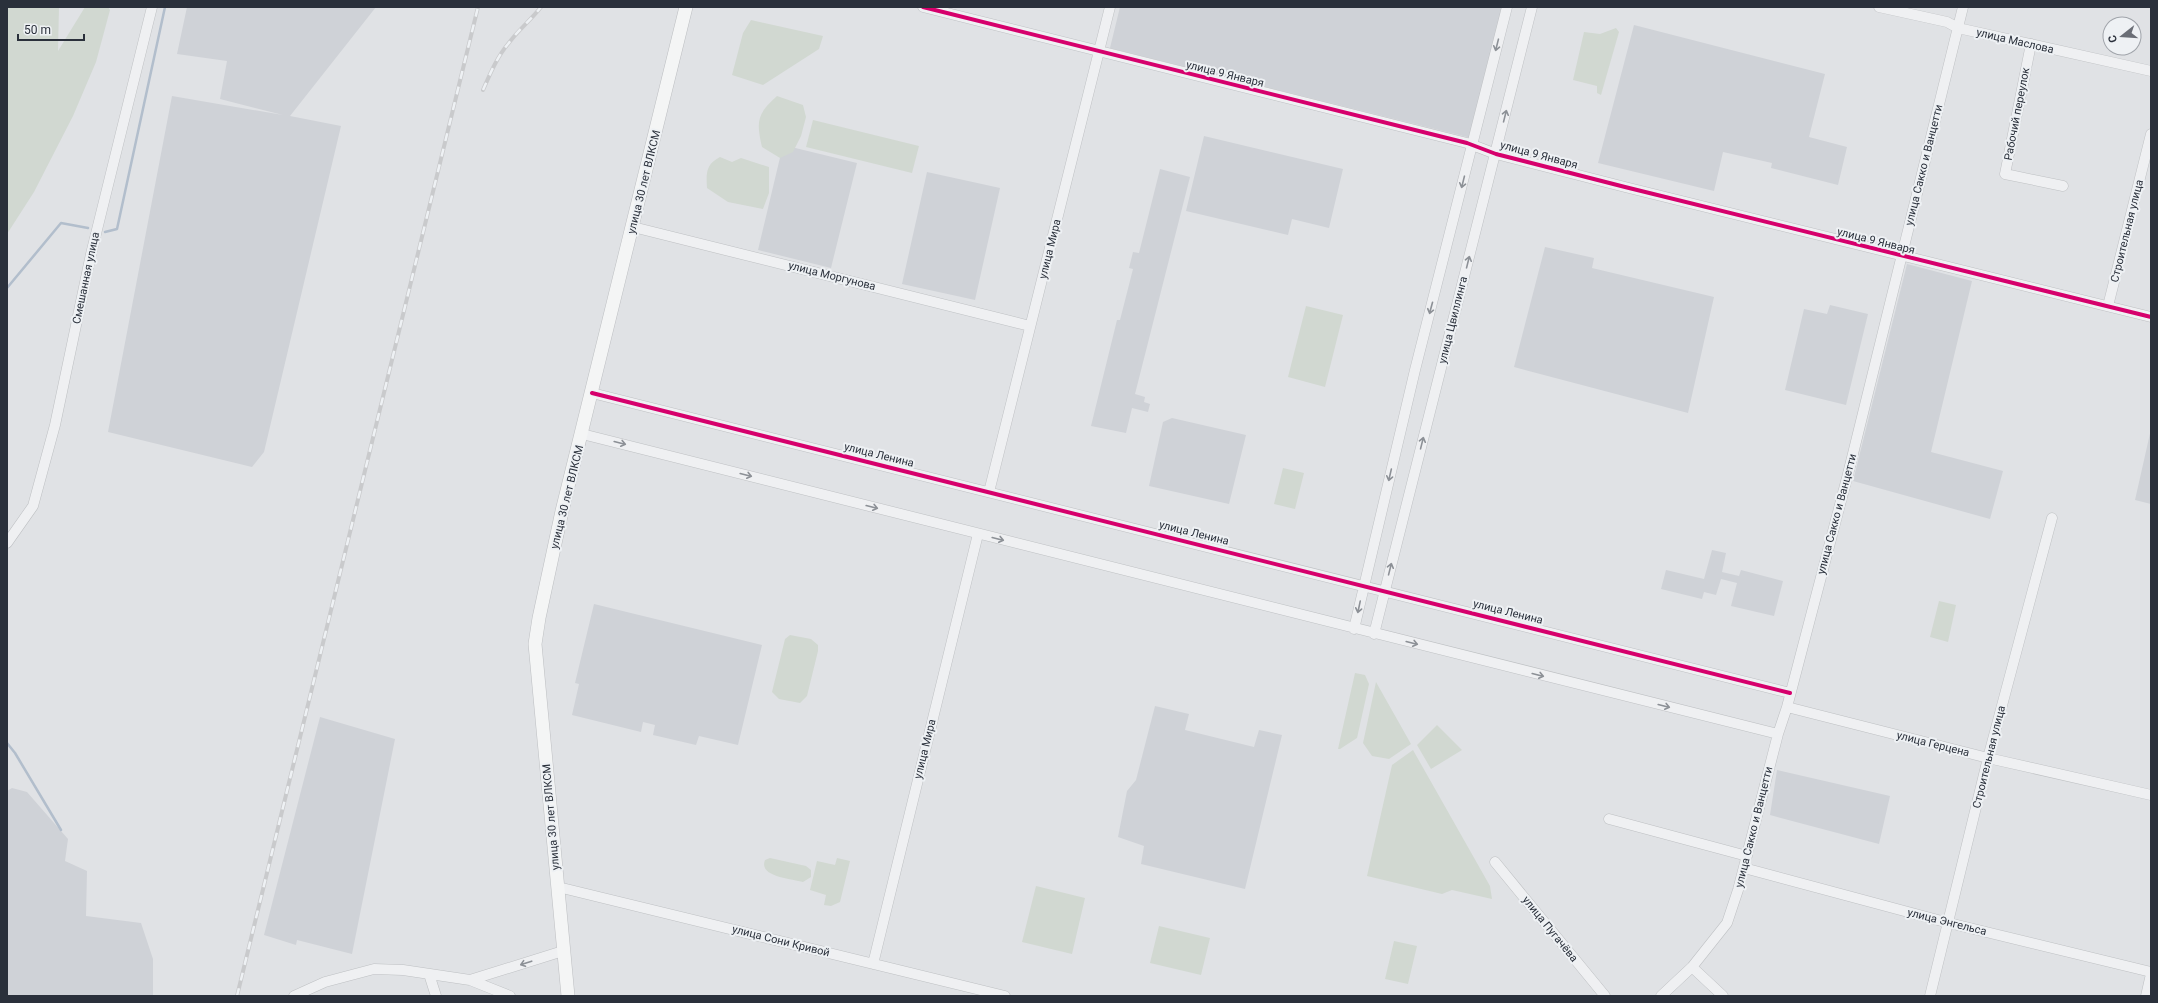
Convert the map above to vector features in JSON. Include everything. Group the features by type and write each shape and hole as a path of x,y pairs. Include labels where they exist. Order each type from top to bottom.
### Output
{"main road":[{"name":"улица 30 лет ВЛКСМ","path":"568,996 535,644 539,618 562,512 686,7"}],"street":[{"name":"Смешанная улица","path":"7,543 33,506 55,425 91,254 152,7"},
{"name":"улица 9 Января","path":"924,7 1099,52 1472,144 1496,154 1902,257 2151,317"},
{"name":"улица Мира","path":"989,492 1110,7"},
{"path":"1354,629 1415,370 1507,7"},
{"name":"улица Цвиллинга","path":"1374,634 1532,7"},
{"name":"улица Маслова","path":"1879,7 1946,22 1958,28 2151,71"},
{"name":"улица Сакко и Ванцетти","path":"1661,996 1692,967 1727,923 1744,868 1778,734 1787,707 1846,482 1963,7"},
{"name":"Рабочий переулок","path":"2031,44 2005,174 2063,186"},
{"name":"Строительная улица","path":"2108,306 2148,157 2151,134"},
{"name":"улица Моргунова","path":"633,227 1030,326"},
{"name":"улица Ленина","path":"592,393 1384,590 1790,693"},
{"path":"582,434 1354,629 1778,734"},
{"name":"Строительная улица","path":"1930,996 1988,758 2052,518"},
{"name":"улица Мира","path":"872,964 978,534"},
{"name":"улица Герцена","path":"1787,707 1988,758 2151,795"},
{"path":"1609,820 1746,856"},
{"name":"улица Пугачёва","path":"1495,862 1605,996"},
{"name":"улица Энгельса","path":"1744,868 1949,923 2151,973"},
{"name":"улица Сони Кривой","path":"558,887 1005,996"},
{"path":"470,980 563,951"},
{"path":"1692,967 1723,996"},
{"path":"294,996 325,982 364,970 383,969 470,980 510,996"},
{"path":"2146,996 2151,973"},
{"path":"429,974 436,996"}],"shaded area":[{"path":"7,7 59,7 58,51 85,7 108,7 110,10 96,62 73,116 34,192 7,234"},
{"path":"187,7 376,7 290,116 341,126 264,452 252,467 108,432 172,96 283,115 220,99 227,61 177,54"},
{"path":"1120,7 1504,7 1471,138 1110,48"},
{"path":"751,20 823,36 819,49 763,85 732,75 743,33"},
{"path":"1634,25 1825,74 1809,137 1847,147 1838,185 1771,168 1772,163 1723,152 1714,191 1598,163"},
{"path":"1616,28 1619,32 1601,95 1597,93 1597,86 1573,80 1584,32 1600,34"},
{"path":"777,96 803,105 806,117 801,136 793,152 780,158 762,147 759,131 762,113 770,102"},
{"path":"813,120 919,146 912,173 806,147"},
{"path":"1204,136 1343,169 1329,228 1292,219 1288,235 1186,211"},
{"path":"783,145 857,163 831,268 758,250"},
{"path":"720,157 732,162 741,158 769,167 769,193 763,209 728,202 707,188 707,173 709,166"},
{"path":"1160,169 1190,177 1135,394 1145,397 1144,402 1150,404 1148,412 1132,408 1126,433 1091,426 1117,320 1120,320 1133,269 1129,268 1133,252 1139,253"},
{"path":"927,172 1000,188 975,300 902,284"},
{"path":"1545,247 1594,258 1592,268 1714,297 1688,413 1514,367"},
{"path":"1907,264 1972,281 1931,452 2003,471 1990,519 1853,481"},
{"path":"1830,305 1868,314 1846,405 1785,390 1804,309 1827,314"},
{"path":"1306,306 1343,315 1325,387 1288,377"},
{"path":"1172,418 1246,435 1229,504 1149,486 1163,422"},
{"path":"2151,429 2151,504 2135,500"},
{"path":"1283,468 1304,473 1295,509 1274,504"},
{"path":"1712,550 1726,553 1722,572 1739,576 1741,570 1783,581 1774,616 1731,606 1737,583 1721,579 1716,595 1704,592 1702,599 1661,589 1666,570 1704,579"},
{"path":"1939,601 1956,605 1948,642 1930,637"},
{"path":"594,604 762,645 738,745 699,736 696,745 653,735 655,725 643,722 641,732 572,715 579,684 575,683"},
{"path":"790,635 811,639 818,645 818,651 807,696 800,703 779,699 772,692 785,639"},
{"path":"1355,673 1365,675 1369,684 1357,738 1338,749"},
{"path":"1376,682 1411,744 1389,759 1372,756 1363,743"},
{"path":"1155,706 1189,714 1185,730 1254,747 1259,730 1282,735 1245,889 1141,864 1144,846 1118,837 1127,791 1136,780"},
{"path":"320,717 395,739 352,954 297,940 296,945 264,935"},
{"path":"1437,725 1462,750 1431,769 1417,745"},
{"path":"1413,750 1490,886 1492,899 1452,890 1442,894 1367,876 1392,765"},
{"path":"1777,770 1890,796 1879,844 1770,815"},
{"path":"12,788 27,792 68,839 65,861 87,871 86,916 141,923 153,959 153,995 7,996 7,791"},
{"path":"770,858 806,866 811,870 811,877 803,882 771,874 764,866 765,860"},
{"path":"837,858 850,861 840,902 831,906 824,905 826,895 810,890 817,861 835,865"},
{"path":"1036,886 1085,898 1072,954 1022,942"},
{"path":"1159,926 1210,938 1201,975 1150,963"},
{"path":"1394,941 1417,946 1408,984 1385,979"}],"waterway":[{"path":"105,232 117,229 165,7"},
{"path":"7,288 61,223 88,228"},
{"path":"7,743 15,753 61,830"}],"railway":[{"path":"237,996 478,7"},
{"path":"483,90 500,54 541,7"}],"cycle path":[{"path":"923,7 1467,143 1496,154 1625,187 2151,317"},
{"path":"592,393 1790,693"}]}
